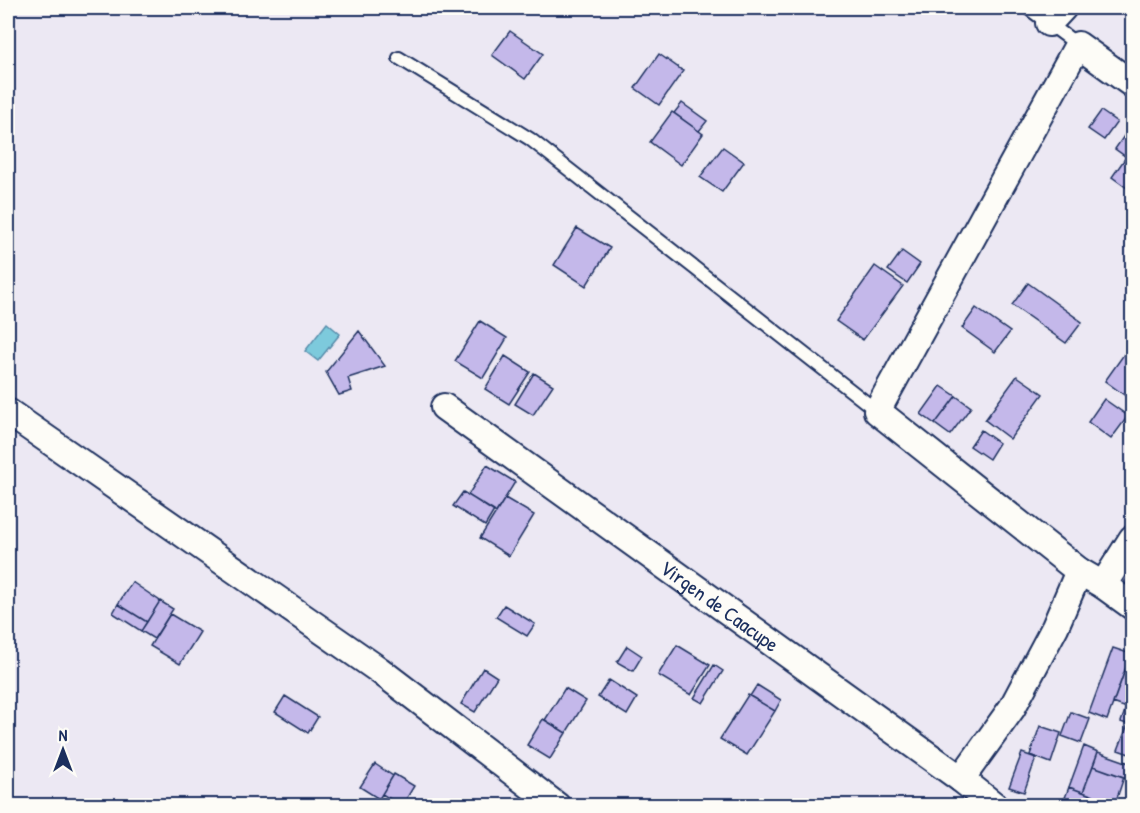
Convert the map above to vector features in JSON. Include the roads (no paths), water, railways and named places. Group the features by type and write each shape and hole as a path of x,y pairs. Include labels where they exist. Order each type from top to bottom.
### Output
{"street":[{"path":"1132,84 1078,45 877,411 1079,571 1132,606"},
{"name":"Virgen de Caacupe","path":"444,407 961,778 993,805"},
{"path":"8,412 379,670 557,806"},
{"path":"1103,585 1132,539"},
{"path":"961,778 1012,708 1056,627 1079,571"}],"lane":[{"path":"1028,8 1056,15 1078,45"},
{"path":"399,57 530,139 877,411"}],"water":[{"path":"327,323 340,334 318,361 305,351"}]}
